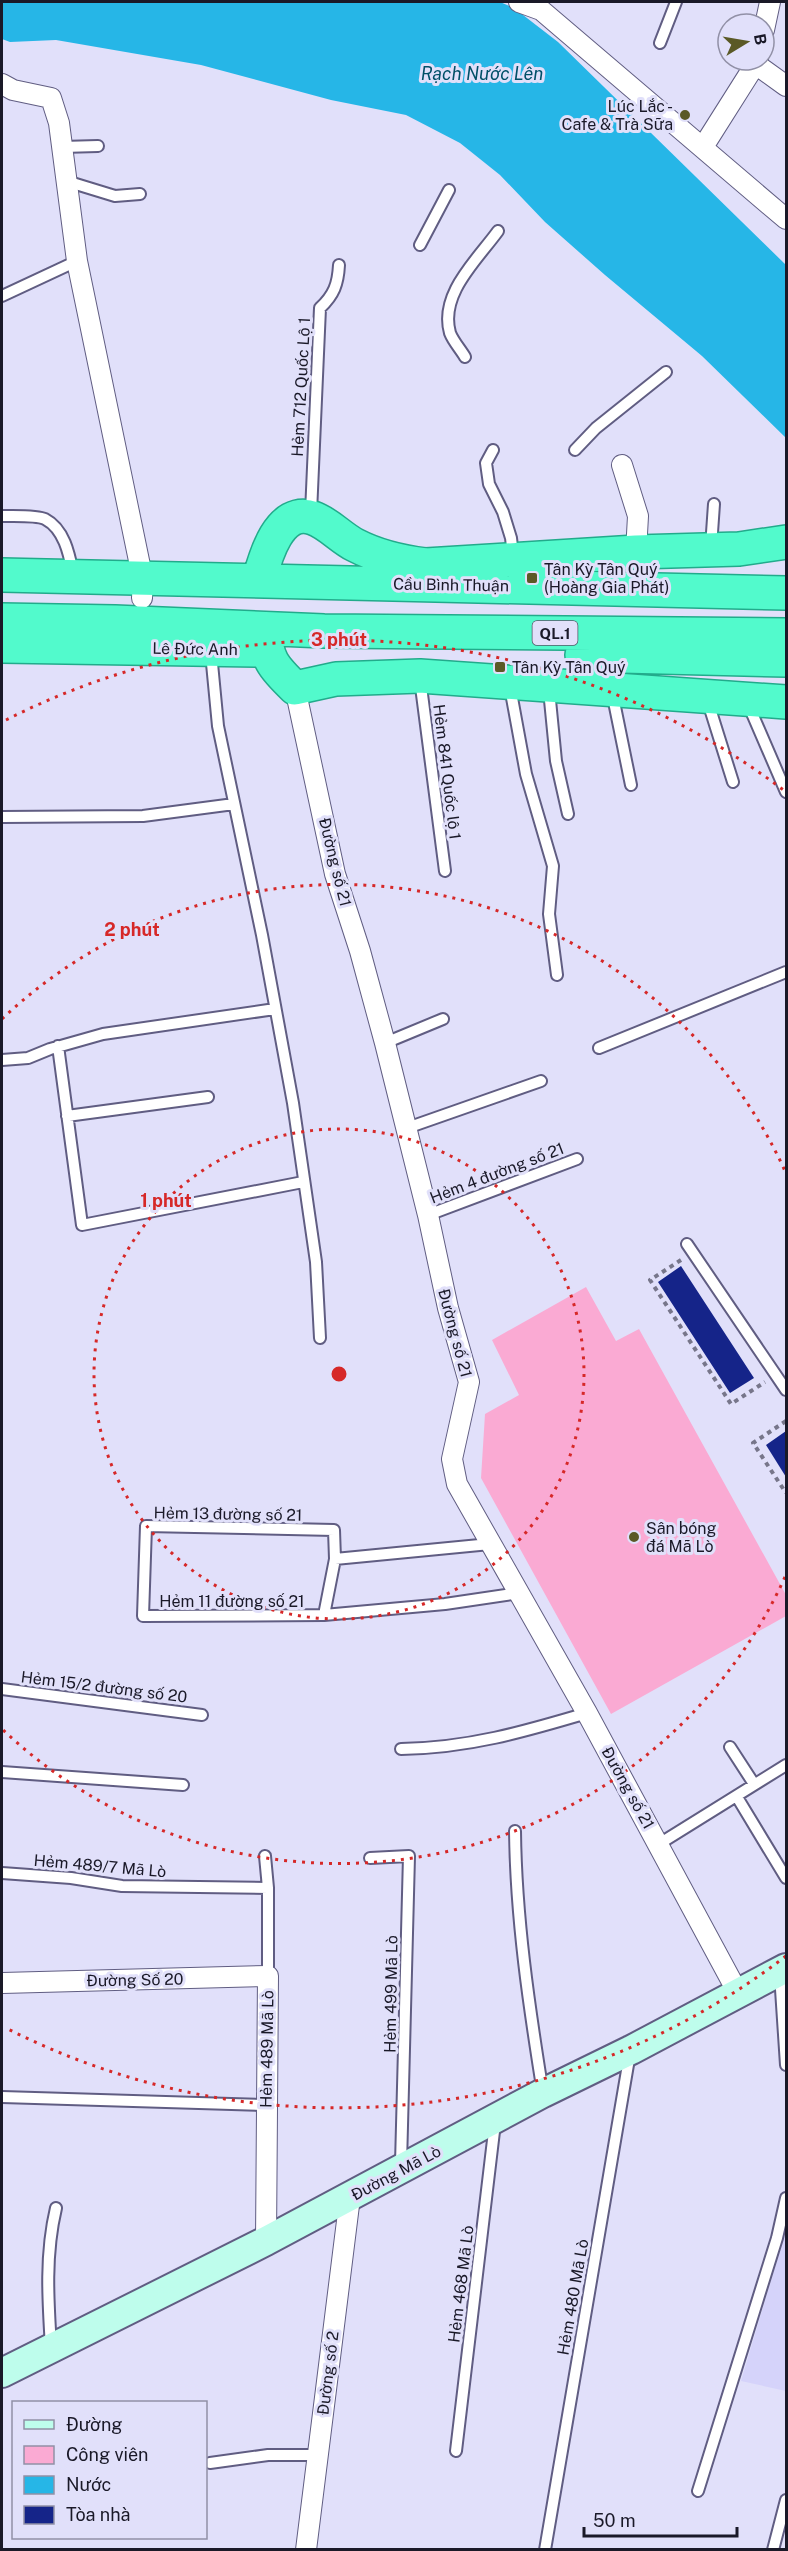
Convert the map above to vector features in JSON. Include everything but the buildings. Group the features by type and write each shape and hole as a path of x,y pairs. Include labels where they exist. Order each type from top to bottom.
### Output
{"highway":[{"path":"259,580 268,548 276,534 295,519 310,517 354,544 398,561 426,565 636,552 710,550 786,542"},
{"name":"QL.1","path":"2,575 73,576 324,617 786,635"},
{"name":"QL.1","path":"2,596 259,580"},
{"name":"Cầu Bình Thuận","path":"259,580 786,593"},
{"name":"Cầu Bình Thuận","path":"324,617 786,608"},
{"name":"Lê Đức Anh","path":"2,646 211,649 265,639 324,617"},
{"name":"Lê Đức Anh","path":"2,620 115,622 389,651 786,660"},
{"path":"265,639 284,677 295,688 336,679 420,676 705,694 786,702"}],"main road":[{"name":"Đường Mã Lò","path":"2,2373 266,2241 543,2093 631,2050 783,1969"}],"street":[{"path":"519,2 541,10 786,219"},
{"path":"703,147 751,72"},
{"path":"769,72 786,86"},
{"path":"5,89 51,98 59,123 77,261 142,589"},
{"path":"622,465 638,516 636,552"},
{"name":"Đường số 21","path":"295,688 335,874 360,951 385,1043 428,1215 448,1308 469,1382 452,1460 457,1484 587,1713 738,1993"},
{"name":"Đường Số 20","path":"2,1983 268,1976"},
{"name":"Hẻm 489 Mã Lò","path":"266,2241 268,1976"},
{"name":"Đường số 2","path":"306,2550 350,2197"}],"lane":[{"path":"660,43 676,2"},
{"path":"62,147 98,146"},
{"path":"66,181 115,196 140,194"},
{"path":"420,244 449,190"},
{"path":"465,357 451,335 447,313 454,291 498,231"},
{"path":"2,296 77,261"},
{"name":"Hẻm 712 Quốc Lộ 1","path":"310,517 320,308 331,298 335,290 338,283 339,265"},
{"path":"575,450 596,428 666,372"},
{"path":"493,450 486,463 489,484 503,512 512,538 513,559"},
{"path":"710,550 714,504"},
{"path":"2,516 44,518 59,532 68,547 73,576"},
{"path":"211,649 218,726 292,1103 316,1262 320,1338"},
{"name":"Hẻm 841 Quốc lộ 1","path":"420,676 445,871"},
{"path":"509,681 526,774 553,866 549,914 557,975"},
{"path":"549,684 555,761 568,814"},
{"path":"611,689 631,785"},
{"path":"705,694 733,782"},
{"path":"746,698 786,792"},
{"path":"2,817 143,816 234,804"},
{"path":"598,1048 786,972"},
{"path":"2,1060 28,1058 58,1046 103,1034 275,1009"},
{"path":"385,1043 443,1019"},
{"path":"58,1046 82,1224 303,1182"},
{"path":"406,1128 541,1081"},
{"path":"68,1116 208,1097"},
{"name":"Hẻm 4 đường số 21","path":"428,1215 577,1159"},
{"path":"689,1248 786,1390"},
{"name":"Hẻm 13 đường số 21","path":"143,1616 146,1526 334,1530 335,1558"},
{"path":"335,1558 489,1544"},
{"name":"Hẻm 11 đường số 21","path":"143,1616 324,1615 335,1558"},
{"path":"324,1615 445,1604 519,1593"},
{"name":"Hẻm 15/2 đường số 20","path":"2,1689 202,1715"},
{"path":"401,1749 439,1748 482,1742 587,1713"},
{"path":"730,1747 754,1784"},
{"path":"659,1844 786,1765"},
{"path":"2,1772 183,1785"},
{"path":"736,1797 786,1878"},
{"path":"515,1831 516,1884 529,2008 543,2093"},
{"name":"Hẻm 489 Mã Lò","path":"265,1856 268,1888 268,1976"},
{"name":"Hẻm 499 Mã Lò","path":"370,1858 409,1856 401,2170"},
{"name":"Hẻm 489/7 Mã Lò","path":"2,1873 71,1878 122,1886 268,1888"},
{"path":"783,1969 786,2065"},
{"name":"Hẻm 480 Mã Lò","path":"548,2549 631,2050"},
{"path":"2,2097 266,2105"},
{"name":"Hẻm 468 Mã Lò","path":"456,2451 495,2120"},
{"path":"698,2491 777,2238 786,2198"},
{"path":"51,2347 48,2293 49,2238 56,2208"},
{"path":"210,2463 268,2455 318,2455"},
{"path":"772,2550 786,2500"}],"path":[{"path":"689,1248 650,1280 730,1404 776,1375"},
{"path":"786,1421 753,1443 786,1493"}],"shaded area":[{"path":"786,2230 786,2391 741,2381"}],"green space":[{"name":"Sân bóng đá Mã Lò","path":"586,1287 616,1341 639,1329 786,1595 786,1616 611,1714 481,1478 485,1414 519,1395 492,1340"}],"water":[{"name":"Rạch Nước Lên","path":"2,2 500,2 514,8 558,42 786,265 786,438 702,356 605,275 545,222 500,175 460,143 406,115 331,100 201,65 56,40 10,42 2,39"}],"place":[{"name":"Lúc Lắc - Cafe & Trà Sữa","path":"685,115"},
{"name":"Tân Kỳ Tân Quý (Hoàng Gia Phát)","path":"532,578"},
{"name":"Tân Kỳ Tân Quý","path":"500,667"},
{"name":"Sân bóng đá Mã Lò","path":"634,1537"}]}
